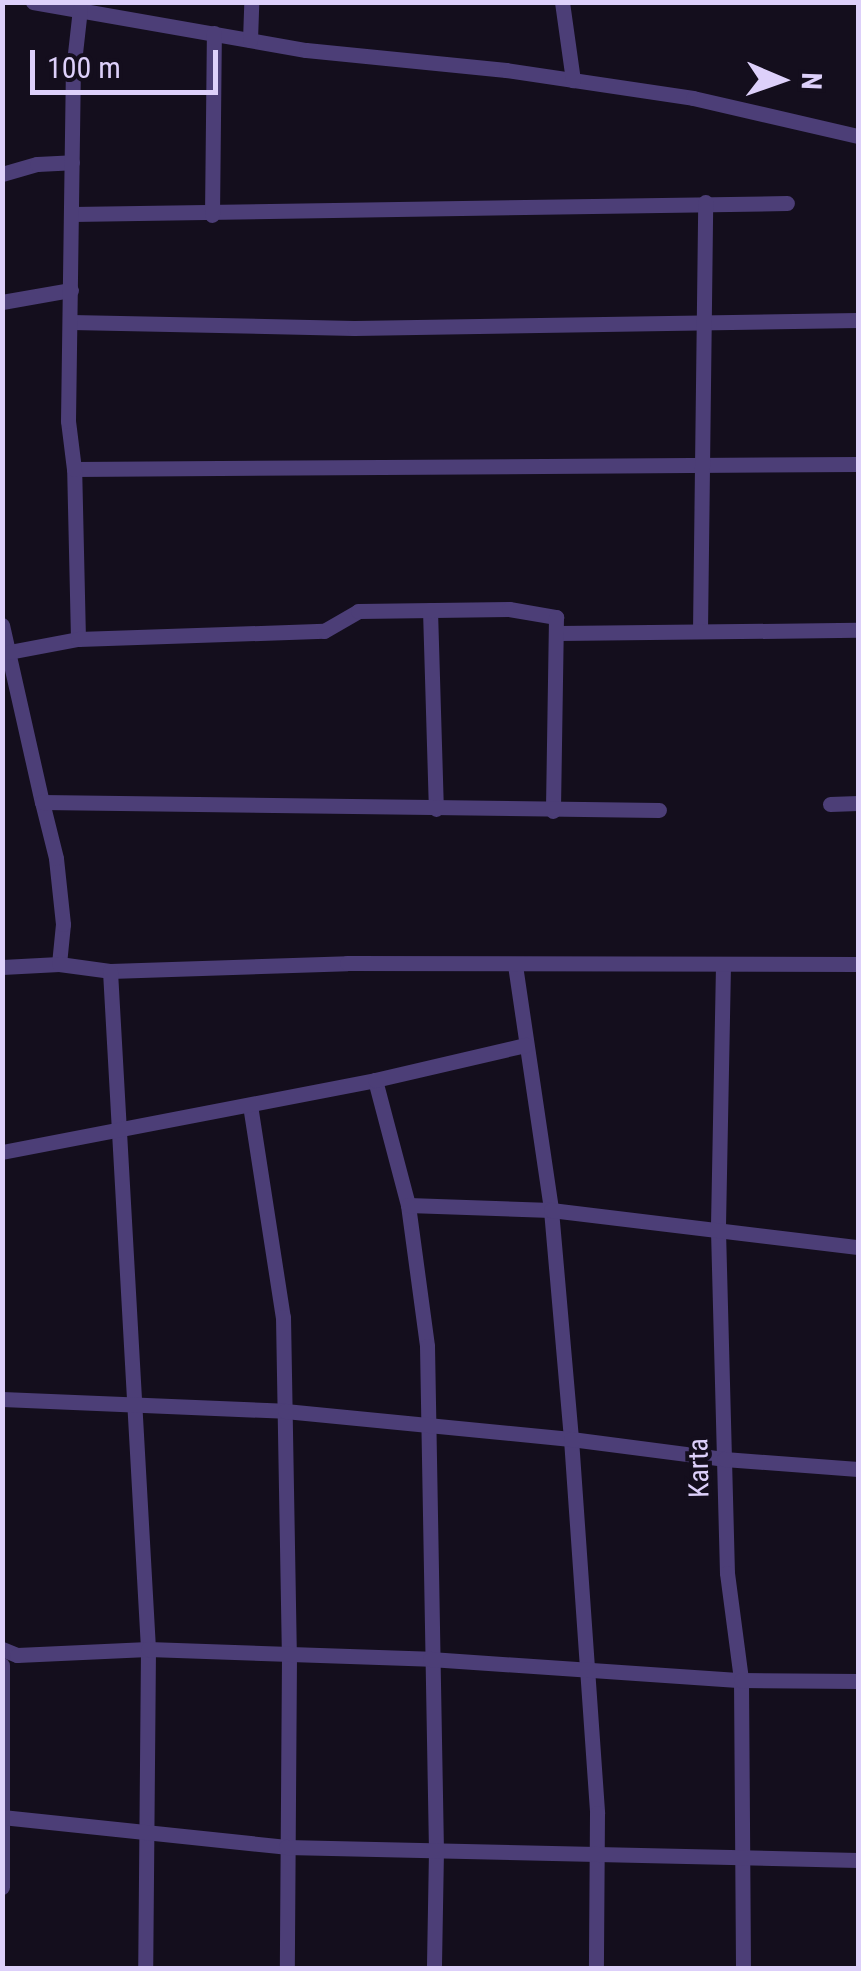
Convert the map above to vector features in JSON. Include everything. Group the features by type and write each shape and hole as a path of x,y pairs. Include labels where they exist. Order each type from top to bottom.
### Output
{"street":[{"path":"33,2 250,40 693,98 858,136"},
{"path":"250,40 251,2"},
{"path":"562,2 573,80"},
{"path":"78,639 74,469 68,422 73,70 80,9"},
{"path":"212,215 214,33"},
{"path":"2,174 37,164 72,162"},
{"path":"72,214 212,215 705,202 788,204"},
{"path":"700,631 705,202"},
{"path":"2,302 71,290"},
{"path":"71,322 354,328 858,320"},
{"path":"74,469 858,464"},
{"path":"430,610 436,809"},
{"path":"9,652 78,639 324,631 358,611 430,610 556,617 559,633 553,811"},
{"path":"2,625 56,858 63,924 59,964"},
{"path":"559,633 858,630"},
{"path":"42,802 659,810"},
{"path":"830,804 858,804"},
{"path":"2,966 59,964 110,971 347,963 858,964"},
{"path":"515,965 551,1210 571,1438 596,1856 596,1968"},
{"name":"Karta","path":"722,966 718,1230 726,1573 741,1680 744,1968"},
{"path":"110,971 148,1650 145,1968"},
{"path":"2,1152 375,1080 526,1045"},
{"path":"375,1080 408,1205 420,1277 430,1424 434,1968"},
{"path":"250,1105 283,1317 289,1656 287,1968"},
{"path":"408,1205 551,1210 858,1248"},
{"path":"2,1399 285,1411 571,1438 724,1459 858,1468"},
{"path":"2,1649 17,1655 148,1650 430,1660 741,1680 858,1681"},
{"path":"2,1665 2,1887"},
{"path":"3,1817 286,1846 858,1860"}]}
